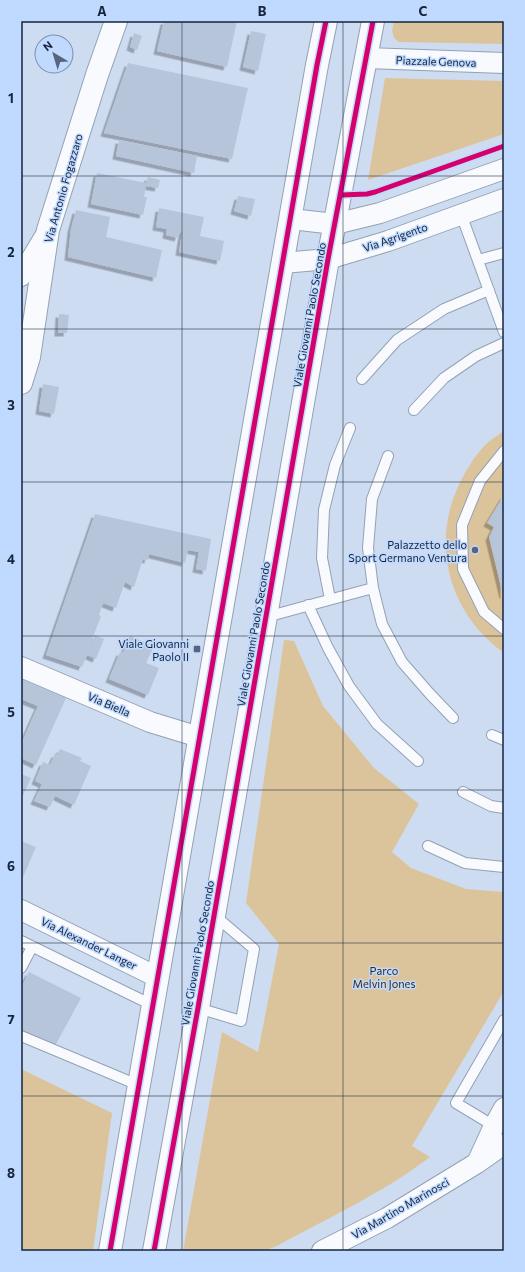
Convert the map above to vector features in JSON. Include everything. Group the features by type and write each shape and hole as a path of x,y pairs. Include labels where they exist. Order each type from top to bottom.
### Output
{"main road":[{"name":"Via Antonio Fogazzaro","path":"21,383 25,349 48,230 97,75 116,21"},
{"path":"110,1251 317,65 326,21"},
{"name":"Viale Giovanni Paolo Secondo","path":"154,1251 198,1008 328,259 374,21"}],"street":[{"name":"Piazzale Genova","path":"367,58 504,63"},
{"path":"291,219 335,224 380,213 504,169"},
{"name":"Via Agrigento","path":"283,263 328,259 388,241 504,199"},
{"path":"21,276 48,230"},
{"name":"Via Biella","path":"21,667 150,722 199,737"},
{"name":"Via Alexander Langer","path":"21,910 157,977"},
{"path":"477,1163 504,1108"},
{"name":"Via Martino Marinosci","path":"322,1251 387,1218 477,1163 504,1144"}],"lane":[{"path":"461,214 489,290 501,316 504,332"},
{"path":"478,260 504,253"},
{"path":"362,379 397,340 444,309 489,290"},
{"path":"414,410 444,378 476,356 504,343"},
{"path":"330,599 322,558 324,510 335,465 350,428"},
{"path":"504,451 480,481 462,525 463,569 484,612 504,628"},
{"path":"388,456 372,499 368,548 372,588 382,624 402,662 453,718"},
{"path":"266,617 372,588"},
{"path":"308,605 328,648 349,686 377,724 418,760"},
{"path":"492,736 504,740"},
{"path":"463,792 491,806 504,808"},
{"path":"428,846 465,863 504,867"},
{"path":"198,1008 241,1021 254,949 214,915"},
{"path":"21,941 152,1005"},
{"path":"21,968 32,947"},
{"path":"494,1126 456,1103 504,1020"},
{"path":"21,1036 138,1085"}],"green space":[{"path":"394,21 504,21 504,44 399,42 394,38 392,31"},
{"path":"385,78 504,81 504,134 368,180"},
{"name":"Palazzetto dello Sport Germano Ventura","path":"504,431 504,653 486,638 471,620 459,600 451,579 446,557 446,535 449,512 457,489 466,471 487,443"},
{"name":"Parco Melvin Jones","path":"284,640 294,641 323,706 374,768 419,804 392,852 411,868 466,889 504,892 504,991 412,1146 430,1157 374,1194 277,1246 264,1251 183,1251 222,1032 258,1052 279,944 246,903"},
{"path":"21,1069 112,1113 93,1251 21,1251"}],"building":[{"path":"164,21 237,21 227,67 157,51"},
{"path":"251,31 266,34 258,71 243,67"},
{"path":"134,33 142,36 137,50 130,47"},
{"path":"128,63 248,88 232,159 104,133"},
{"path":"119,140 197,156 194,173 116,156"},
{"path":"97,173 146,183 148,177 160,180 158,188 146,186 144,197 147,197 143,215 91,204"},
{"path":"238,196 255,199 251,216 234,211"},
{"path":"159,208 204,217 200,236 224,241 220,261 179,252 182,233 180,232 178,238 166,235 167,229 156,227"},
{"path":"76,210 110,217 106,237 162,250 156,278 68,257 71,229"},
{"path":"59,314 69,315 67,333 58,333"},
{"path":"43,384 59,387 54,414 39,411"},
{"path":"504,495 503,595 489,537 494,527 487,523"},
{"path":"95,514 211,539 206,571 196,569 199,552 188,550 185,563 149,554 148,560 143,559 134,587 125,582 116,608 103,603 99,615 101,616 89,648 95,635 104,639 96,659 87,655 82,667 46,655"},
{"path":"130,636 154,646 146,663 159,668 148,695 109,679 120,652 123,653"},
{"path":"21,679 66,698 36,765 21,758 21,744 38,706 21,699"},
{"path":"60,749 82,758 80,761 91,766 74,805 55,796 50,807 34,801 42,784 35,781 43,762 50,765 55,754 57,754"},
{"path":"21,774 31,778 21,800"},
{"path":"21,841 36,847 21,882"},
{"path":"29,972 81,998 55,1046 21,1029 21,988"}],"cycle path":[{"path":"110,1251 317,65 326,21"},
{"path":"154,1251 198,1008 328,259 373,21"},
{"path":"341,195 367,194 375,192 504,146"}],"place":[{"name":"Palazzetto dello Sport Germano Ventura","path":"475,550"},
{"name":"Viale Giovanni Paolo II","path":"197,649"}]}
